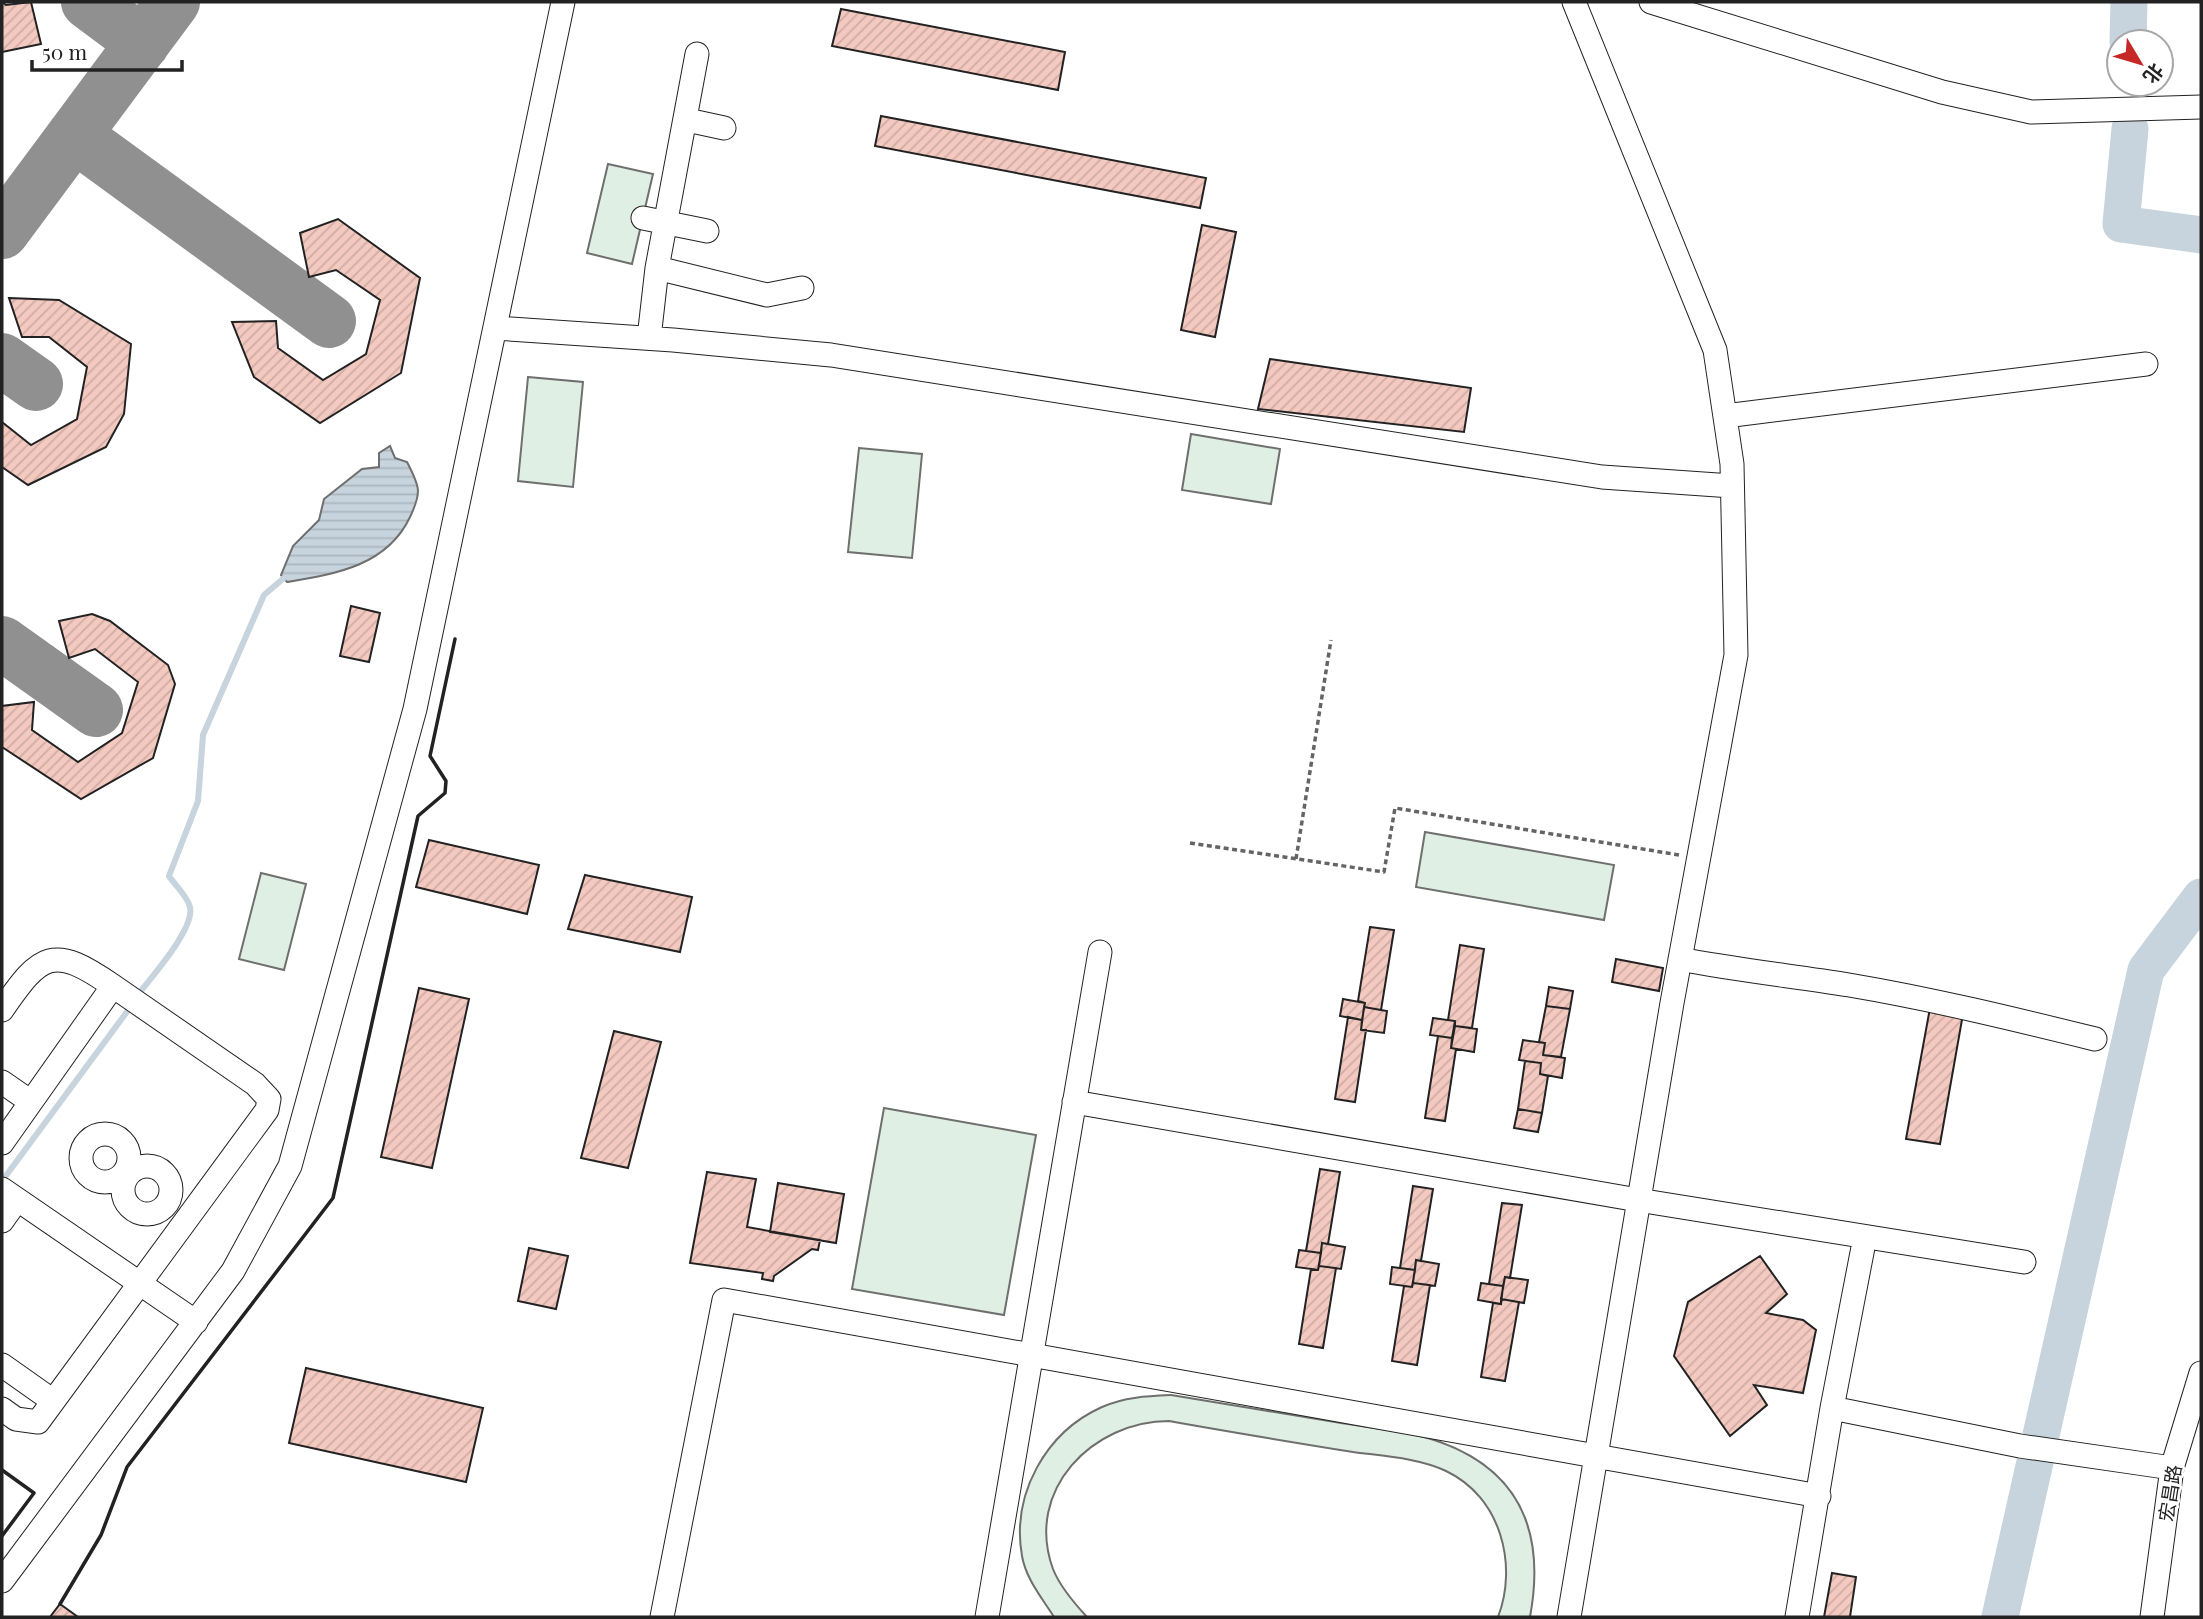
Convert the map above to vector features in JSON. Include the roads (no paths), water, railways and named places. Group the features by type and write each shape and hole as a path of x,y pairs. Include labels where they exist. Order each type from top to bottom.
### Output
{"street":[{"path":"2,1581 233,1271 290,1166 415,709 563,2"},
{"path":"1569,1617 1638,1200 1736,654 1732,486 1715,351 1574,2"},
{"path":"1651,2 1942,92 2031,112 2201,107"},
{"path":"649,338 657,268 654,220 687,120 697,54"},
{"path":"687,120 724,128"},
{"path":"654,220 707,231"},
{"path":"657,268 767,295 802,288"},
{"path":"495,328 649,338 831,355 1602,477 1732,486"},
{"path":"1725,416 2146,364"},
{"path":"987,1617 1100,952"},
{"path":"1680,959 1755,973 1848,985 1974,1009 2095,1039"},
{"path":"2,1010 25,977 42,963 68,960 84,965 255,1084 269,1099 267,1110 38,1422 16,1419 2,1409"},
{"path":"2,1143 113,986"},
{"path":"2,1083 31,1102"},
{"path":"1074,1102 1638,1200 2024,1262"},
{"path":"148,1166 162,1171 171,1191 166,1205 153,1213 132,1209 124,1196 125,1173 148,1166"},
{"path":"2,1221 10,1195 195,1322"},
{"path":"166,1205 186,1219"},
{"path":"1797,1617 1832,1408 1865,1237"},
{"path":"662,1617 724,1300 1819,1496"},
{"path":"2,1365 53,1401"},
{"name":"宏昌路","path":"2152,1617 2172,1468 2201,1373"},
{"path":"1832,1408 2088,1457 2172,1468"}],"waterway":[{"path":"2128,28 2129,2"},
{"path":"2130,129 2121,224 2201,235"},
{"path":"141,991 180,939 190,916 187,899 169,876 198,801 203,735 264,595 284,578"},
{"path":"2000,1617 2146,970 2201,897"},
{"path":"5,1177 129,1009"}]}
